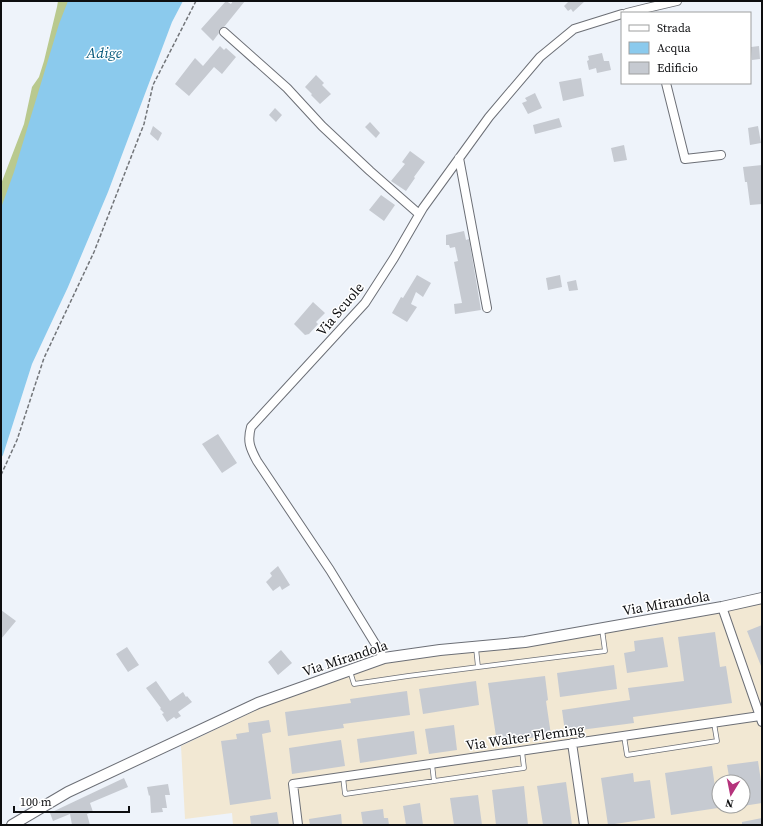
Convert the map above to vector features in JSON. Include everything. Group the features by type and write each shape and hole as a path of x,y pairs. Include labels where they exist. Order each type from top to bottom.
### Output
{"street":[{"path":"634,12 647,10 677,1"},
{"name":"Via Scuole","path":"384,658 330,570 250,448 248,436 251,427 365,303 394,258 423,208 489,117 540,57 574,29 621,14"},
{"path":"224,32 287,88 322,126 419,214"},
{"path":"666,84 685,159 722,155"},
{"path":"459,158 487,308"},
{"name":"Via Mirandola","path":"12,825 68,792 251,706 384,658 440,650 525,642 722,607 762,598"},
{"path":"722,607 761,719"},
{"name":"Via Walter Fleming","path":"298,825 293,784 714,723 761,719"},
{"path":"572,743 584,825"}],"lane":[{"path":"350,670 354,684 605,651 602,629"},
{"path":"476,647 478,667"},
{"path":"624,736 627,755 717,741 714,723"},
{"path":"343,777 345,794 524,768 522,751"},
{"path":"432,764 434,781"}],"path":[{"path":"1,475 17,440 44,358 94,252 144,124 153,85 196,1"}],"shaded area":[{"path":"762,600 762,825 233,825 232,813 185,819 181,746 309,685 405,656 653,626"}],"green space":[{"path":"58,1 81,1 1,224 1,184 24,124 32,87 39,77 44,61"}],"water":[{"name":"Adige","path":"68,1 183,1 172,22 108,192 68,287 32,364 1,458 1,208 14,172 59,24"}],"building":[{"path":"226,1 231,4 233,1 245,1 224,27 220,29 213,41 201,29"},
{"path":"569,1 585,1 573,12 571,9 568,11 564,6"},
{"path":"220,46 224,50 226,48 236,57 222,74 214,67 189,96 175,84 195,58 203,66"},
{"path":"759,46 760,59 752,60 751,47"},
{"path":"602,53 604,61 609,61 611,70 597,73 596,68 589,70 587,61 589,60 588,56"},
{"path":"316,75 324,83 322,85 331,94 320,104 305,87"},
{"path":"581,78 584,96 563,101 559,82"},
{"path":"535,93 542,108 528,114 522,103 527,101 525,98"},
{"path":"275,108 282,115 276,122 269,115"},
{"path":"559,118 562,127 535,134 533,125"},
{"path":"370,122 380,133 376,138 365,127"},
{"path":"153,126 162,133 158,141 150,134"},
{"path":"758,126 761,143 750,145 748,128"},
{"path":"624,145 627,160 614,162 611,148"},
{"path":"410,151 425,162 406,191 391,181 405,164 402,162"},
{"path":"762,165 762,204 750,205 747,182 745,182 743,167"},
{"path":"381,195 395,205 384,221 369,210"},
{"path":"464,231 466,240 469,239 481,310 455,314 454,304 462,303 454,262 458,261 455,247 450,248 449,245 446,245 446,235"},
{"path":"417,275 431,283 423,297 416,292 411,304 417,307 407,322 392,313 401,297 403,298"},
{"path":"560,275 562,287 548,290 546,278"},
{"path":"576,280 578,290 569,291 567,282"},
{"path":"313,302 325,313 316,322 318,324 309,334 305,335 294,324"},
{"path":"218,434 237,463 222,473 202,444"},
{"path":"278,566 290,585 282,590 280,586 273,591 266,582 272,576 270,573"},
{"path":"1,610 16,621 1,639"},
{"path":"762,625 762,666 761,666 747,631"},
{"path":"715,632 720,667 726,666 732,703 633,717 634,723 565,732 562,710 630,700 628,688 684,681 678,637"},
{"path":"663,637 668,667 627,673 624,653 635,651 634,641"},
{"path":"127,647 139,665 128,672 116,654"},
{"path":"281,650 292,663 278,675 268,662"},
{"path":"614,665 617,689 560,697 557,673"},
{"path":"545,676 548,700 546,701 551,735 497,743 488,683"},
{"path":"156,681 170,701 183,692 192,702 178,712 181,716 176,719 174,717 167,722 162,714 164,713 160,709 161,708 146,688"},
{"path":"476,681 479,705 423,714 419,689"},
{"path":"407,691 410,715 343,724 344,728 288,736 285,712 351,703 350,699"},
{"path":"269,720 271,732 262,734 271,799 230,805 221,741 237,739 236,734 249,732 248,723"},
{"path":"454,725 457,750 429,754 425,729"},
{"path":"414,731 417,754 360,763 357,739"},
{"path":"341,740 345,766 292,774 289,748"},
{"path":"758,761 762,788 762,803 751,805 751,774 729,774 727,765"},
{"path":"712,766 713,774 711,774 711,809 671,815 665,773"},
{"path":"633,773 634,782 650,780 655,818 608,825 601,778"},
{"path":"124,778 128,787 90,803 93,812 87,814 90,825 72,825 70,814 53,821 50,813"},
{"path":"566,782 572,825 543,825 537,786"},
{"path":"168,784 170,795 165,795 167,808 162,808 163,812 151,813 150,795 149,796 147,787"},
{"path":"524,786 528,825 496,825 492,790"},
{"path":"478,795 482,825 454,825 450,798"},
{"path":"420,803 423,825 406,825 403,806"},
{"path":"383,809 384,818 388,818 389,825 363,825 361,812"},
{"path":"277,812 279,825 251,825 250,816"},
{"path":"341,814 342,825 310,825 309,819"},
{"path":"762,818 762,825 742,825 742,822"}]}
